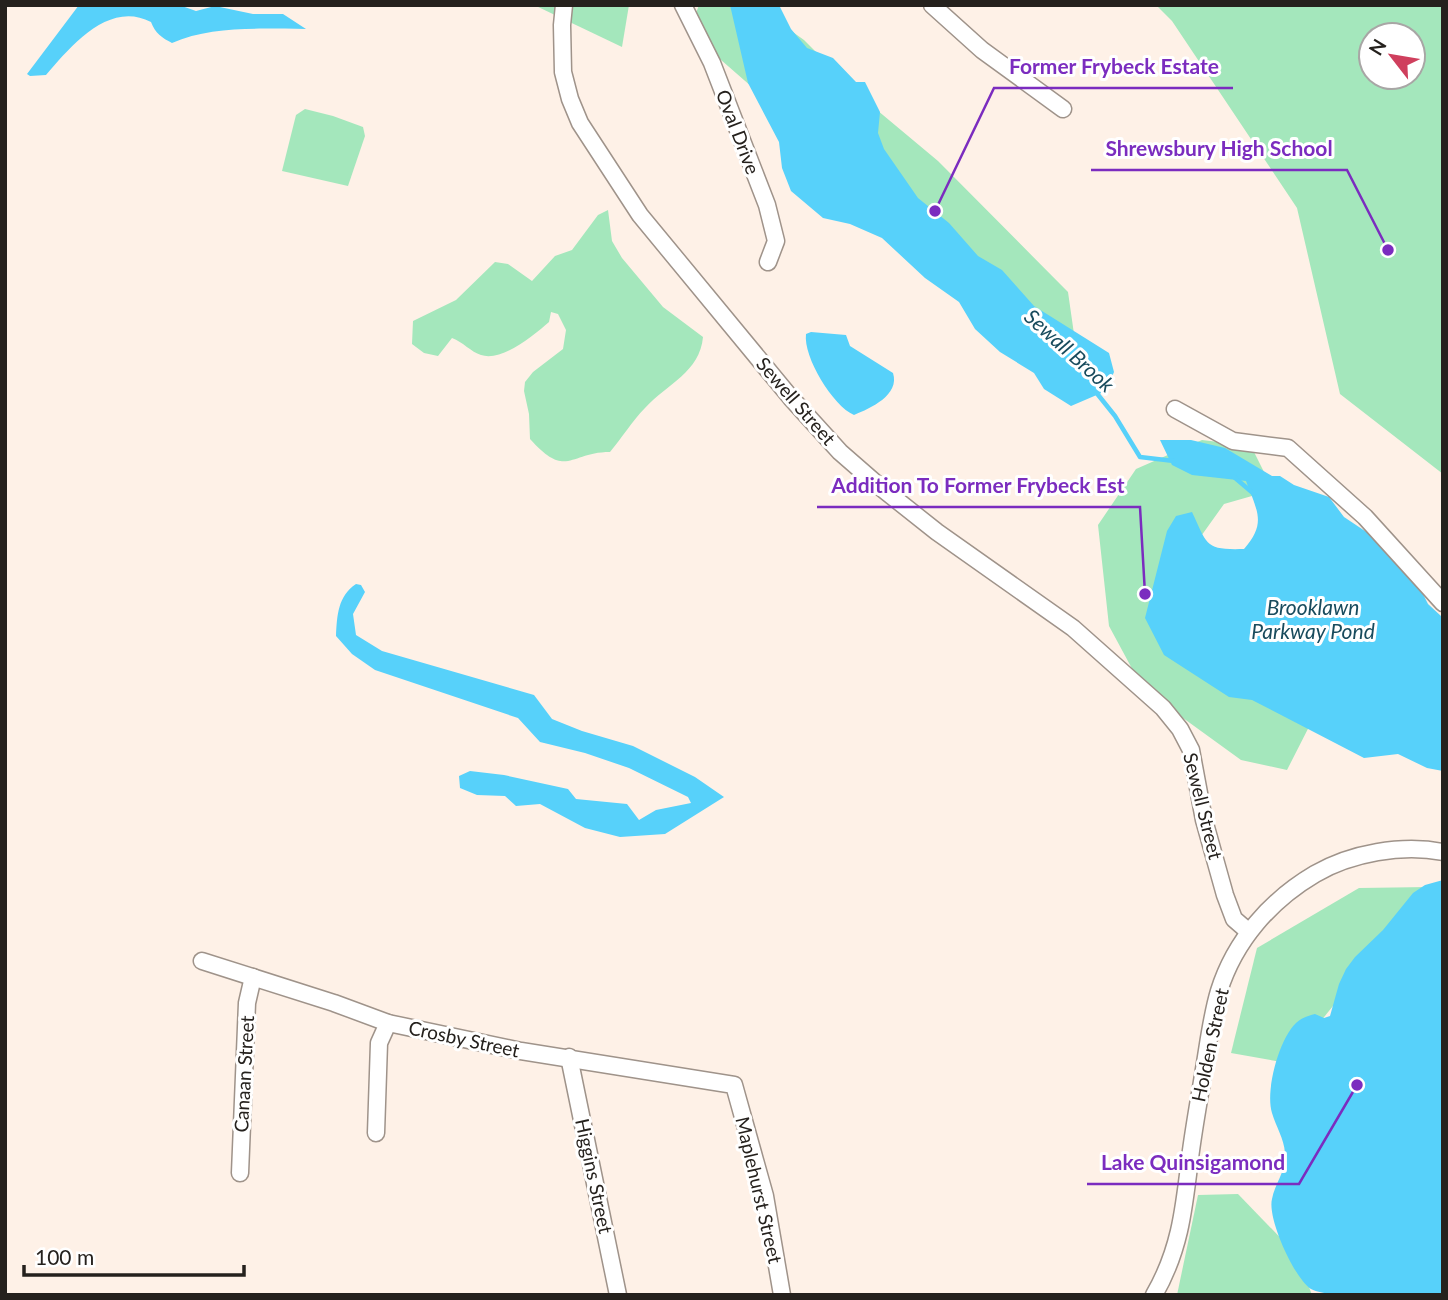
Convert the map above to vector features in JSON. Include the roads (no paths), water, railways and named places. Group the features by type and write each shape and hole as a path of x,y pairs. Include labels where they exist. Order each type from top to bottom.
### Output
{"street":[{"name":"Sewell Street","path":"564,5 563,72 569,99 580,122 640,215 791,398 840,452 879,486 937,532 1073,628 1144,690 1180,729 1191,750 1205,820 1225,895 1234,919 1249,932"},
{"name":"Oval Drive","path":"683,5 712,63 767,205 776,242 768,262"},
{"path":"932,5 982,50 1063,109"},
{"path":"1175,410 1233,441 1288,448 1365,517 1443,603"},
{"name":"Holden Street","path":"1154,1295 1174,1254 1180,1233 1195,1118 1220,990 1249,932 1279,899 1299,883 1338,863 1404,848 1443,852"},
{"name":"Crosby Street","path":"202,961 388,1023 521,1051 734,1085"},
{"name":"Canaan Street","path":"240,1173 246,1021 253,977"},
{"path":"376,1133 379,1043 388,1023"},
{"name":"Higgins Street","path":"569,1058 618,1295"},
{"name":"Maplehurst Street","path":"734,1085 765,1196 782,1295"}],"water":[{"path":"79,5 179,5 196,11 215,6 253,14 283,14 306,29 220,31 187,37 172,43 159,35 151,22 135,17 120,17 92,29 67,51 46,75 27,74"},
{"path":"730,5 779,5 791,29 807,48 833,58 856,82 865,82 880,112 878,133 884,149 918,198 949,223 978,256 1002,270 1034,306 1109,353 1114,372 1106,391 1071,406 1044,389 1034,373 1000,352 975,329 959,302 925,278 882,238 850,224 823,218 791,191 782,168 779,142 748,83"},
{"path":"811,332 846,335 850,346 893,373 892,388 883,400 854,415 837,402 821,380 809,355 806,334"},
{"name":"Brooklawn Parkway Pond","path":"1160,440 1191,440 1225,448 1272,476 1280,476 1294,485 1329,497 1344,517 1377,539 1388,556 1413,574 1428,604 1441,616 1443,622 1443,771 1427,768 1398,754 1364,758 1252,700 1229,697 1164,655 1145,618 1167,531 1176,516 1192,512 1205,539 1215,547 1244,549 1256,532 1258,516 1246,481 1192,475 1172,465"},
{"path":"356,584 361,585 365,592 353,614 356,635 382,651 534,695 552,719 633,746 695,777 724,797 665,834 620,837 585,828 540,804 516,806 505,796 477,795 460,788 459,776 470,771 504,775 568,789 576,799 627,804 639,820 656,810 691,803 688,797 629,768 540,742 518,718 375,670 352,654 336,636 342,600"},
{"path":"1443,880 1443,1295 1354,1296 1311,1289 1297,1273 1283,1247 1272,1208 1272,1199 1285,1159 1283,1142 1270,1103 1272,1079 1279,1053 1290,1031 1302,1018 1315,1014 1324,1018 1330,1016 1346,969 1413,893 1425,885"}],"waterway":[{"name":"Sewall Brook","path":"1095,391 1115,416 1140,457 1174,461"},
{"name":"Sewall Brook","path":"1234,477 1254,494"}],"place":[{"name":"Former Frybeck Estate","path":"935,211"},
{"name":"Shrewsbury High School","path":"1388,250"},
{"name":"Addition To Former Frybeck Est","path":"1145,594"},
{"name":"Lake Quinsigamond","path":"1357,1085"}]}
